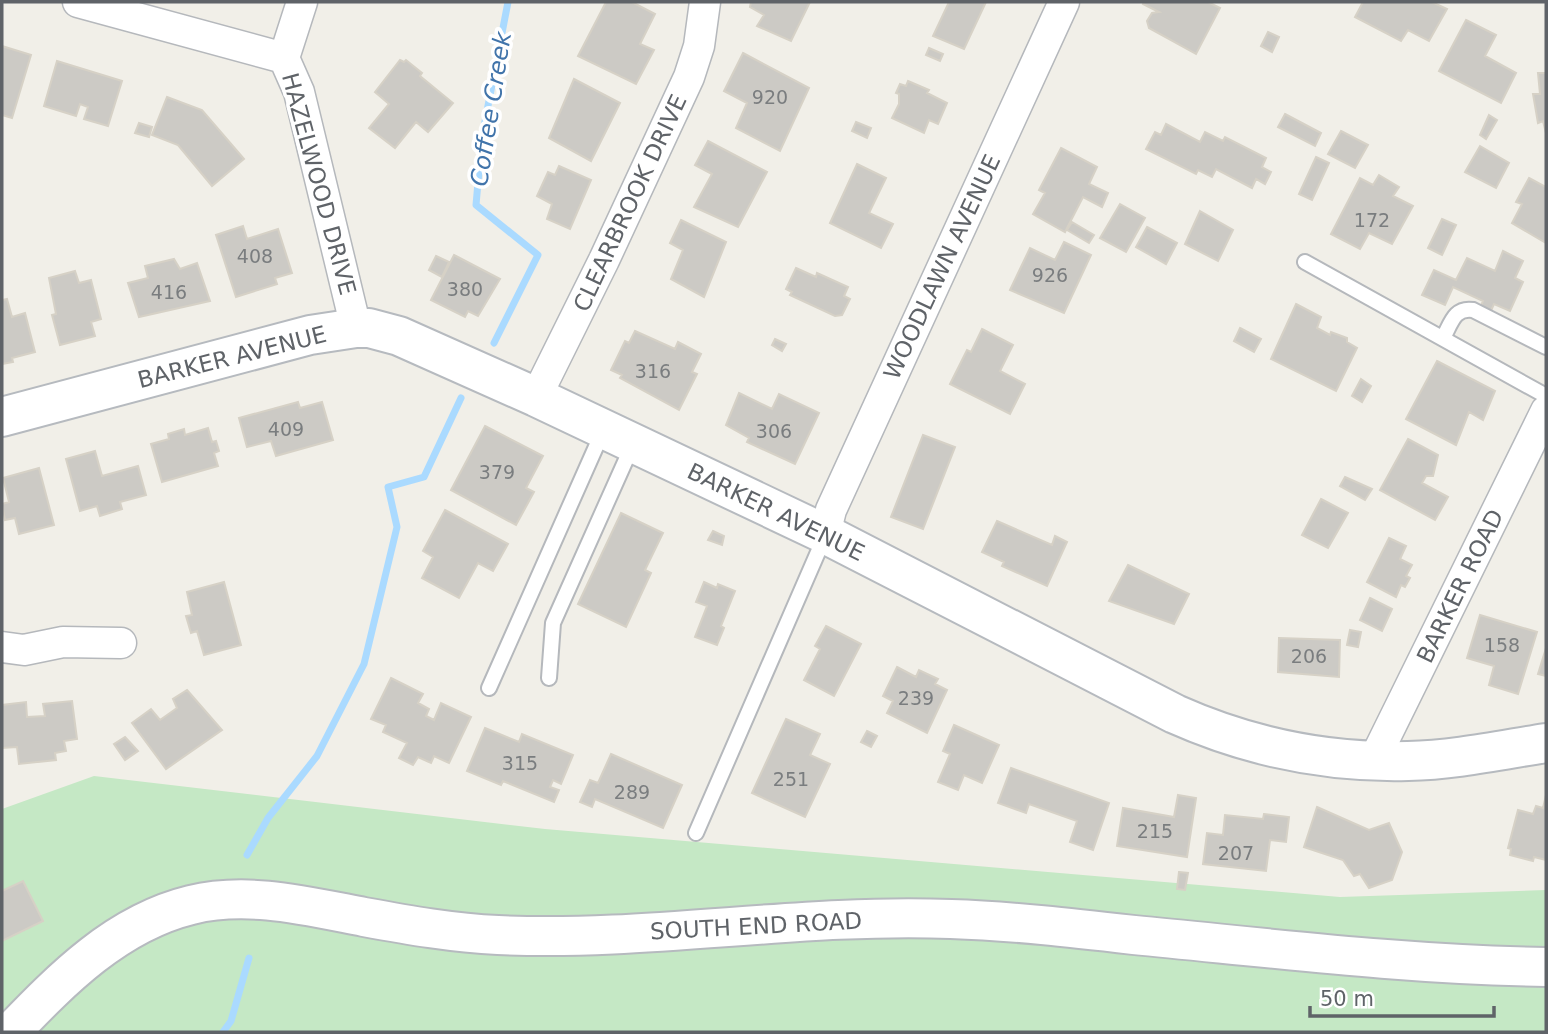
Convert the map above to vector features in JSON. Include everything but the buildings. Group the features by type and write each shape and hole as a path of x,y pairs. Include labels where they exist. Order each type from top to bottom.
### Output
{"street":[{"path":"78,2 284,58"},
{"name":"HAZELWOOD DRIVE","path":"302,2 284,58 299,92 356,328"},
{"name":"CLEARBROOK DRIVE","path":"536,397 610,248 689,77 699,46 705,2"},
{"name":"WOODLAWN AVENUE","path":"825,534 831,510 1064,2"},
{"name":"BARKER AVENUE","path":"2,417 310,335 369,328 399,336 536,397 825,534 1192,722 1239,738 1323,757 1374,760 1437,758 1546,743"},
{"name":"BARKER ROAD","path":"1374,760 1546,411"},
{"path":"2,647 24,650 62,642 121,642"},
{"name":"SOUTH END ROAD","path":"11,1032 71,972 120,936 169,911 217,900 243,899 316,908 435,929 494,935 610,935 922,918 1012,923 1425,962 1546,967"}],"lane":[{"path":"1305,262 1546,396"},
{"path":"1443,338 1458,311 1463,308 1473,310 1546,347"},
{"path":"549,678 553,623 618,436"},
{"path":"489,688 618,436"},
{"path":"696,833 825,534"}],"green space":[{"path":"94,776 545,829 1340,897 1546,890 1546,1032 2,1032 2,809"}],"waterway":[{"name":"Coffee Creek","path":"494,343 538,255 476,205 482,137 508,2"},
{"name":"Coffee Creek","path":"247,855 268,818 317,756 364,664 397,527 388,487 424,477 461,398"},
{"name":"Coffee Creek","path":"223,1032 231,1021 249,958"}]}
